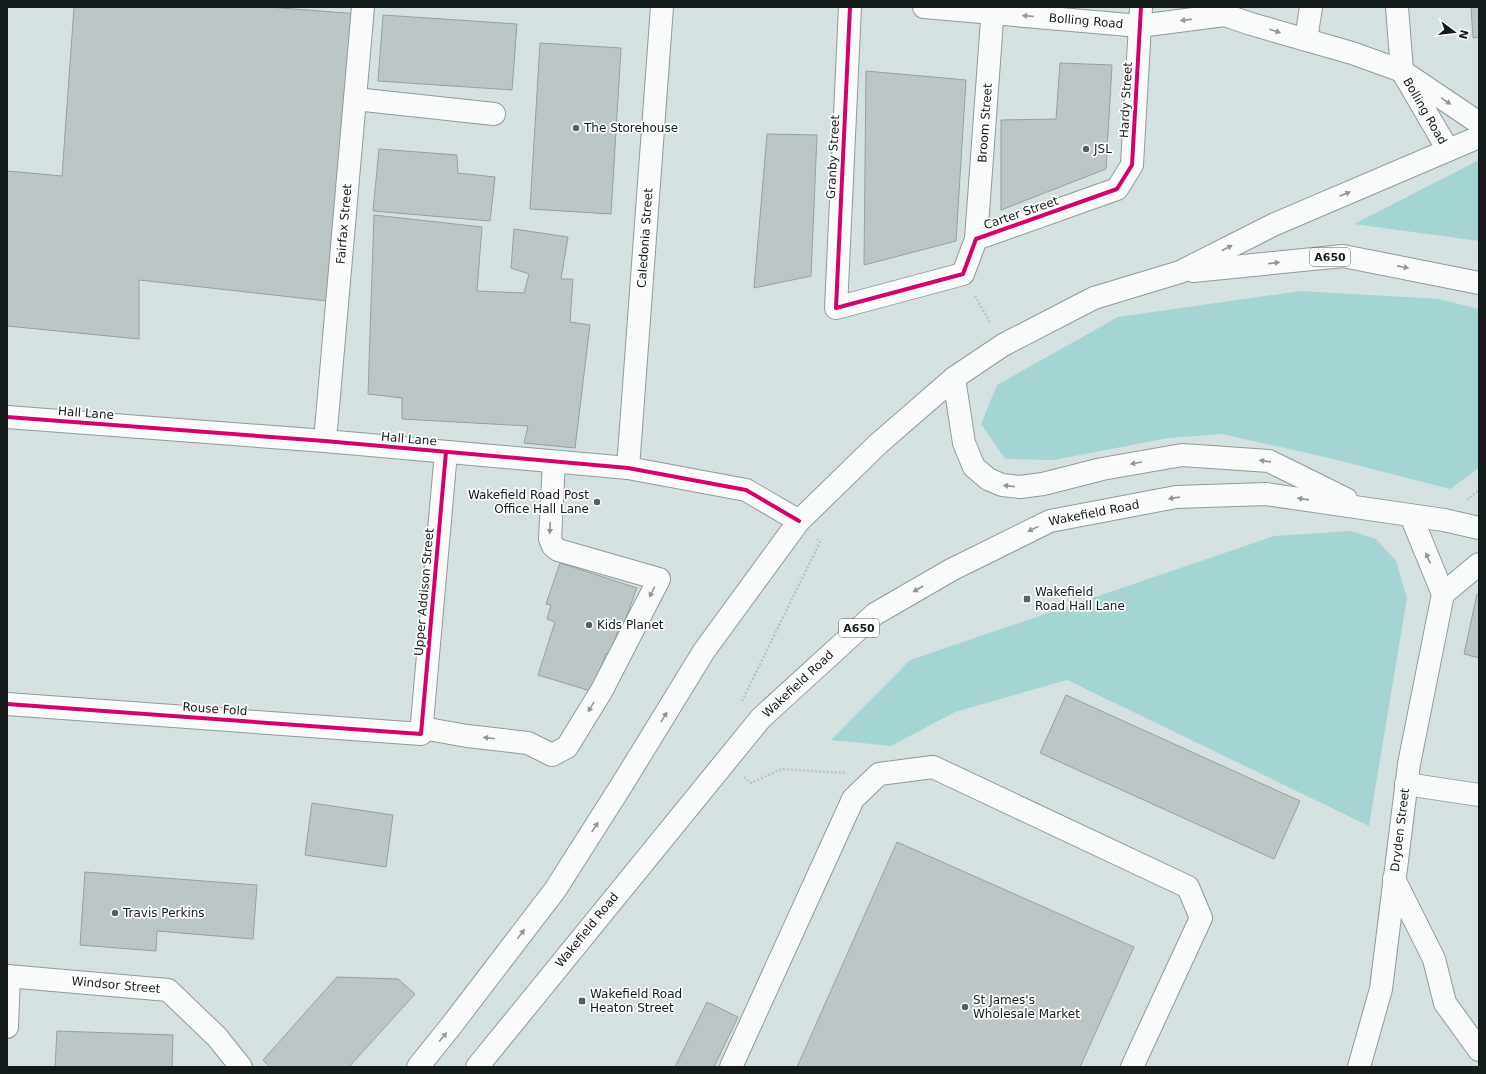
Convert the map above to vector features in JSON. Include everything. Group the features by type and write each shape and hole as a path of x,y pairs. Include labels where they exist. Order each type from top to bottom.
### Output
{"street":[{"name":"Fairfax Street","path":"325,441 363,7"},
{"name":"Caledonia Street","path":"628,468 662,7"},
{"name":"Granby Street","path":"850,7 836,308 964,274"},
{"name":"Bolling Road","path":"924,7 1140,16 1253,15 1306,40 1352,53 1402,71 1479,123"},
{"name":"Bolling Road","path":"1203,7 1224,15"},
{"path":"1306,40 1311,7"},
{"path":"1397,7 1402,71"},
{"name":"Broom Street","path":"976,239 993,10"},
{"name":"Hardy Street","path":"1117,189 1132,165 1140,16"},
{"name":"Bolling Road","path":"1402,71 1448,150"},
{"path":"355,99 494,114"},
{"path":"1180,272 1273,225 1479,137"},
{"name":"Carter Street","path":"964,274 976,239 1117,189"},
{"name":"A650","path":"418,1067 555,890 704,652 799,521 878,444 954,378 1002,345 1094,298 1180,272 1343,256 1479,283"},
{"path":"954,378 964,443 974,466 988,479 1002,485 1020,487 1043,484 1102,469 1182,455 1269,461 1363,508"},
{"name":"Hall Lane","path":"7,417 325,441 628,468 746,490 799,521"},
{"name":"Upper Addison Street","path":"421,731 446,452"},
{"name":"Rouse Fold","path":"7,704 421,731 528,743 552,755 567,747 602,690 659,579 558,550 553,546 550,539 554,462"},
{"name":"Wakefield Road","path":"477,1067 761,718 875,614 950,570 1050,521 1176,498 1266,494 1411,516"},
{"path":"1411,516 1443,594 1479,564"},
{"name":"A650","path":"1411,516 1444,520 1479,528"},
{"name":"Dryden Street","path":"1359,1067 1381,989 1406,784 1443,594"},
{"path":"731,1067 853,799 879,774 933,767 1188,887 1201,918 1132,1067"},
{"path":"1406,784 1479,795"},
{"path":"1394,879 1434,959 1445,1003 1479,1050"},
{"path":"7,1027 8,976"},
{"name":"Windsor Street","path":"8,976 168,990 216,1037 241,1067"}],"path":[{"path":"964,274 1002,345"},
{"path":"756,724 738,708 820,542 799,521"},
{"path":"725,761 751,783 782,769 879,774"}],"shaded area":[{"path":"1479,160 1479,241 1354,224"},
{"path":"1301,291 1439,299 1479,309 1479,468 1450,489 1329,458 1222,434 1168,438 1054,460 1005,459 981,424 997,385 1118,317"},
{"path":"1351,531 1376,539 1396,561 1407,598 1369,826 1067,680 955,712 891,746 831,740 910,660 1274,536"}],"building":[{"path":"74,7 268,7 359,14 336,302 139,280 139,339 7,326 7,171 62,176"},
{"path":"1471,7 1479,7 1479,37 1473,38"},
{"path":"383,15 517,24 512,90 378,81"},
{"name":"The Storehouse","path":"540,43 621,48 611,214 530,209"},
{"path":"1060,63 1112,65 1106,169 1001,210 1001,120 1056,119"},
{"path":"866,71 966,80 956,241 864,265"},
{"path":"767,134 817,135 811,276 754,288"},
{"path":"379,149 457,155 458,173 495,177 490,221 373,211"},
{"path":"374,215 482,227 477,291 524,293 529,274 511,268 514,229 568,237 561,279 573,279 570,322 590,325 575,448 524,443 528,426 402,419 402,398 368,394"},
{"name":"Kids Planet","path":"560,563 637,588 622,628 619,627 610,654 606,653 594,692 538,675 555,622 547,619 551,605 546,604"},
{"path":"1477,594 1479,595 1479,658 1464,654"},
{"path":"1066,695 1300,801 1274,859 1040,753"},
{"path":"312,803 393,815 386,867 305,855"},
{"name":"St James's Wholesale Market","path":"897,842 1134,947 1080,1067 797,1067"},
{"path":"85,872 257,885 253,939 157,931 156,951 80,945"},
{"path":"337,977 398,979 415,994 349,1067 270,1067 263,1060"},
{"path":"707,1002 738,1017 714,1067 675,1067"},
{"path":"57,1031 173,1035 172,1067 55,1067"}],"cycle path":[{"path":"850,7 836,308 963,274 976,239 1117,189 1132,165 1141,7"},
{"path":"7,417 325,441 628,468 746,490 799,521"},
{"path":"7,704 421,734 446,452"}],"place":[{"name":"The Storehouse","path":"576,128"},
{"name":"JSL","path":"1086,149"},
{"name":"Wakefield Road Post Office Hall Lane","path":"597,502"},
{"name":"Wakefield Road Hall Lane","path":"1027,599"},
{"name":"Kids Planet","path":"589,625"},
{"name":"Travis Perkins","path":"115,913"},
{"name":"Wakefield Road Heaton Street","path":"582,1001"},
{"name":"St James's Wholesale Market","path":"965,1007"}]}
